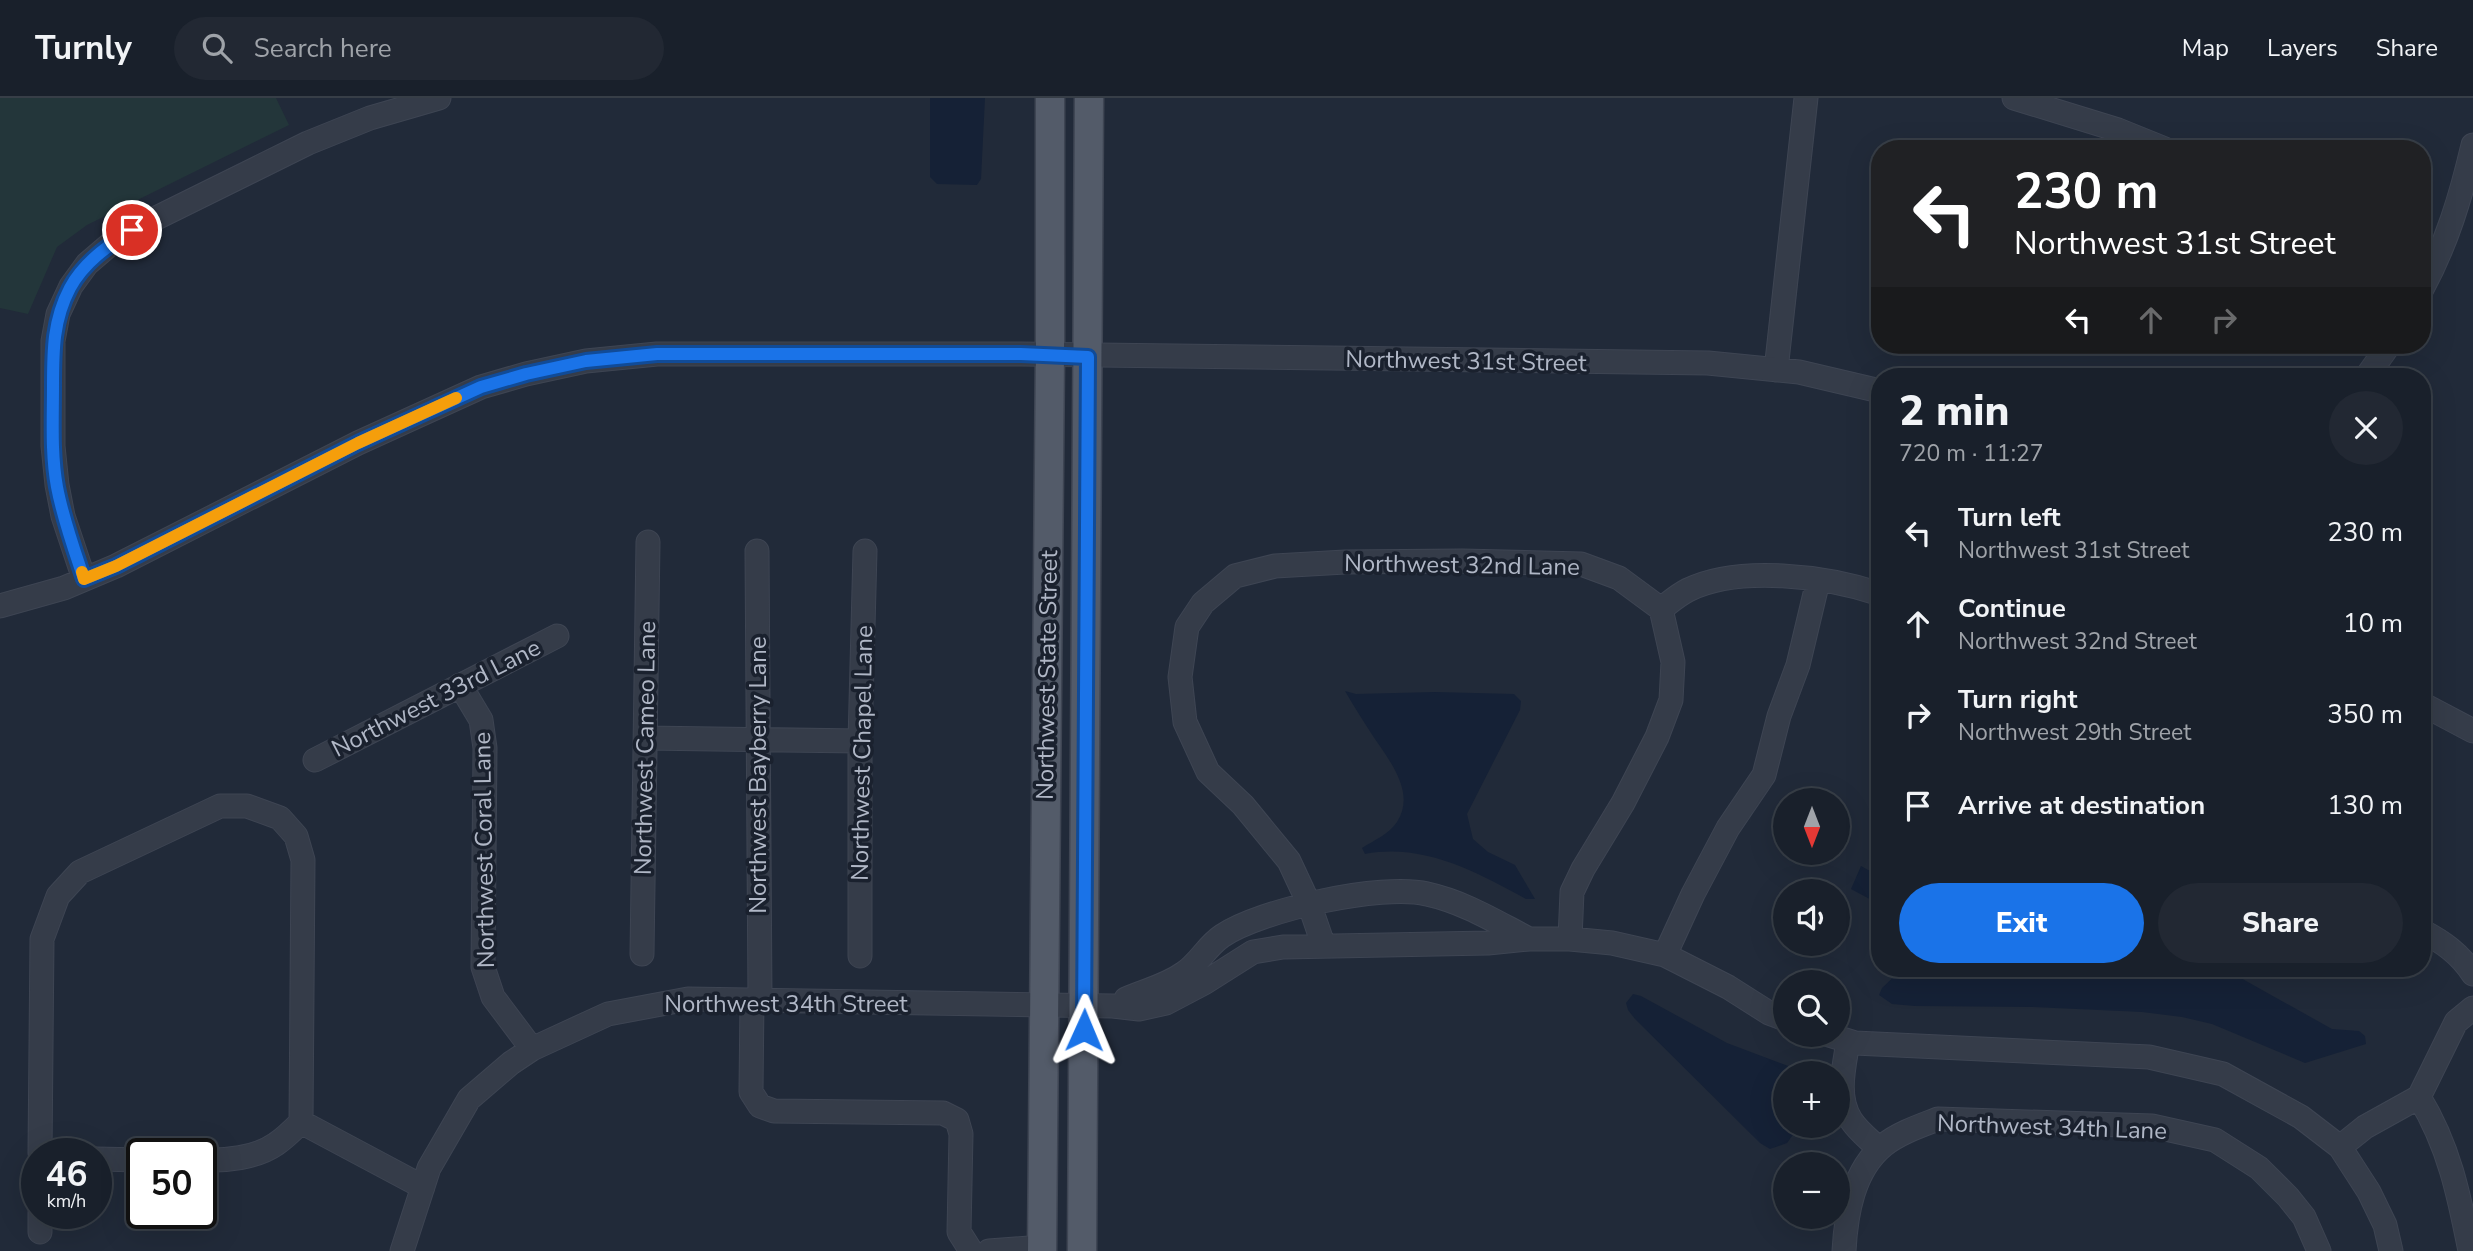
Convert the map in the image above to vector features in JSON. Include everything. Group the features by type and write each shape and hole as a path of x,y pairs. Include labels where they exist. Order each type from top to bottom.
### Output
{"main road":[{"name":"Northwest State Street","path":"1042,1249 1050,98"},
{"name":"Northwest State Street","path":"1082,1251 1089,98"}],"street":[{"path":"84,579 63,516 57,485 53,446 53,341 58,314 71,286 87,264 132,230 308,143 370,118 439,98"},
{"path":"1776,370 1806,98"},
{"path":"2014,98 2143,140"},
{"path":"2431,272 2443,250 2463,188 2473,145"},
{"name":"Northwest 31st Street","path":"0,606 27,600 116,566 358,443 481,387 586,361 657,354 1050,354 1088,357 1708,363 1799,372 1871,389"},
{"name":"Northwest Cameo Lane","path":"642,954 648,542"},
{"name":"Northwest Bayberry Lane","path":"757,551 756,999 751,1092 760,1106 775,1111 943,1112 957,1120 961,1134 960,1232 971,1251"},
{"name":"Northwest Chapel Lane","path":"860,956 860,741 865,551"},
{"name":"Northwest 32nd Lane","path":"1311,906 1289,861 1243,805 1208,772 1185,722 1180,677 1187,627 1203,603 1235,576 1275,566 1345,562 1462,561 1581,564 1619,578 1661,608"},
{"path":"1570,939 1573,892 1577,881 1651,748 1671,700 1673,662 1661,608 1687,590 1725,578 1757,576 1818,581 1856,586 1871,591"},
{"path":"1665,955 1728,828 1764,775 1779,716 1798,665 1818,581"},
{"name":"Northwest 33rd Lane","path":"315,760 557,636"},
{"name":"Northwest Coral Lane","path":"460,685 481,720 485,748 483,967 493,997 532,1049"},
{"path":"2431,709 2473,731"},
{"path":"646,738 860,741"},
{"path":"40,1138 42,939 58,896 80,872 220,806 247,806 280,818 296,836 303,860 301,1122 274,1146 250,1155 217,1161"},
{"path":"1113,1006 1164,986 1185,972 1222,937 1258,918 1385,892 1425,893 1465,906 1529,939"},
{"path":"1311,906 1323,944"},
{"path":"2431,936 2463,959 2473,974"},
{"name":"Northwest 34th Street","path":"402,1251 429,1168 469,1099 532,1049 608,1014 688,999 1113,1006 1139,1009 1166,1003 1253,952 1283,947 1570,939 1612,943 1665,955 1728,987 1773,1014"},
{"path":"2340,1147 2365,1127 2419,1097 2456,1022 2473,1008"},
{"path":"1850,1042 2149,1057 2223,1074 2301,1117 2340,1147 2369,1192 2385,1225 2391,1251"},
{"path":"1847,1047 1842,1085 1845,1108 1852,1121 1879,1149"},
{"path":"2419,1097 2436,1124 2458,1191 2470,1251"},
{"name":"Northwest 34th Lane","path":"1844,1251 1850,1203 1858,1180 1879,1149 1914,1128 1938,1119 2152,1126 2215,1140 2259,1168 2288,1196 2304,1217 2319,1251"},
{"path":"301,1122 423,1186"},
{"path":"989,1251 1042,1249"}],"green space":[{"path":"0,98 276,98 289,125 87,225 57,247 28,314 0,308"}],"water":[{"path":"930,98 985,98 981,179 977,185 937,184 930,177"},
{"path":"1345,691 1356,694 1514,694 1521,701 1520,710 1467,814 1473,839 1488,852 1515,865 1535,899 1526,899 1469,870 1429,856 1387,852 1365,854 1362,848 1385,834 1397,822 1404,799 1398,775 1392,764"},
{"path":"1861,866 1871,872 1871,900 1851,889"},
{"path":"1894,977 2239,977 2332,1029 2359,1031 2365,1036 2366,1044 2305,1063 2212,1024 2182,1017 2142,1012 2033,1007 1892,1004 1879,995"},
{"path":"1633,994 1641,996 1727,1043 1775,1061 1773,1138 1791,1138 1787,1143 1770,1149 1760,1143 1635,1019 1626,1003"}],"slow traffic":[{"path":"82,572 84,579 116,566 358,443 456,398"}],"route":[{"path":"132,230 87,264 71,286 58,314 53,341 53,446 57,485 63,516 84,579 116,566 358,443 481,387 526,374 586,361 657,354 1050,354 1088,357 1084,1030"}]}
